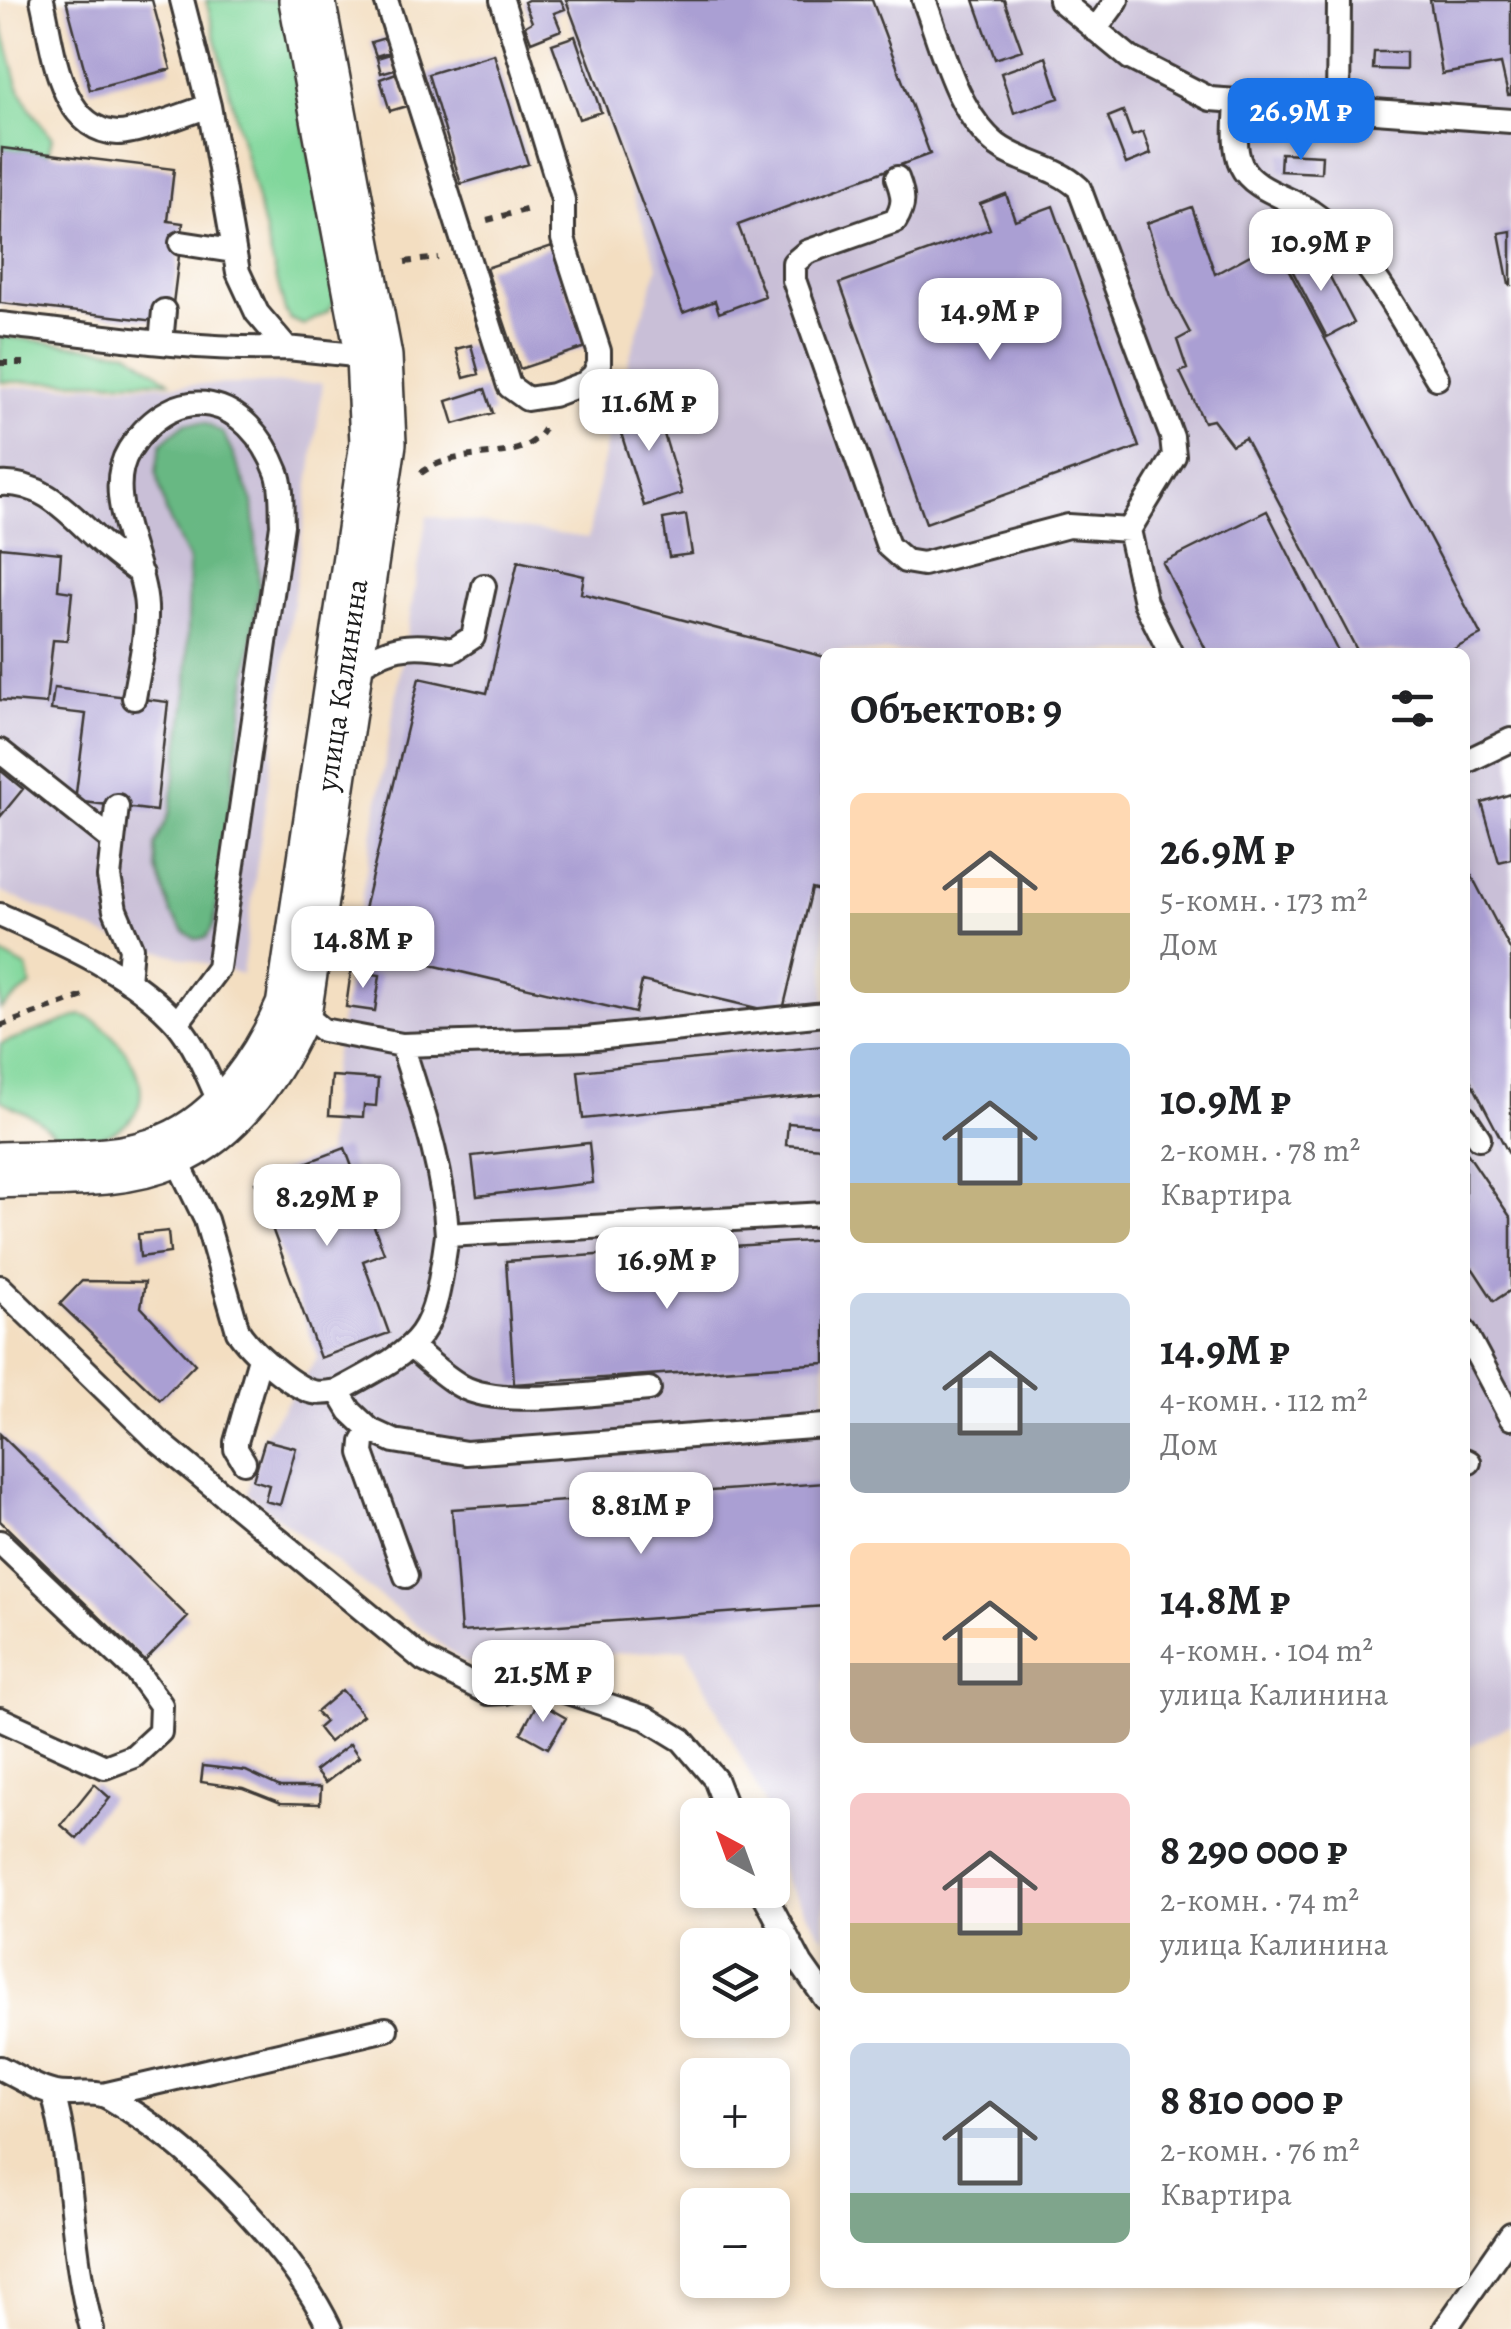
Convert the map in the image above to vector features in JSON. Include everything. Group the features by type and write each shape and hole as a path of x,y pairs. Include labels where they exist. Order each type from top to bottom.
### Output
{"main road":[{"name":"улица Калинина","path":"0,1170 113,1165 172,1150 224,1112 256,1076 279,1042 294,1007 378,443 374,357 307,0"}],"lane":[{"path":"42,0 68,104 82,119 120,133 209,106"},
{"path":"182,0 209,106 233,251 246,294 287,348"},
{"path":"386,0 508,386 527,398 554,396 594,375 599,351 562,239 562,200 502,0"},
{"path":"924,0 962,98 976,122 998,146 1063,174 1079,188 1172,436 1174,456 1129,530 1145,602 1168,648"},
{"path":"1060,0 1130,58 1193,93 1237,104 1511,120"},
{"path":"1095,30 1118,0"},
{"path":"1338,110 1339,0"},
{"path":"1237,104 1240,164 1252,181 1312,212 1353,251 1375,277 1437,378"},
{"path":"897,178 904,195 903,208 895,221 807,252 794,264 794,280 888,546 905,562 922,564 1068,526 1129,530"},
{"path":"181,243 233,251"},
{"path":"161,343 164,312"},
{"path":"0,324 161,343 287,348 374,357"},
{"path":"134,698 146,604 123,520 120,486 128,452 159,418 182,403 217,404 254,430 279,474 282,525 218,968 177,1024"},
{"path":"0,484 40,490 71,512 97,540 140,574"},
{"path":"346,673 386,649 424,644 453,650 472,636 484,586"},
{"path":"1470,760 1511,740"},
{"path":"0,751 111,839"},
{"path":"117,806 109,878 114,910 131,948 128,981"},
{"path":"0,914 128,981 177,1024 199,1057 224,1112"},
{"path":"294,1007 323,1030 402,1045 586,1039 820,1015"},
{"path":"172,1150 206,1220 238,1331 260,1358 312,1392 338,1391 394,1361 412,1346 428,1326 438,1300 447,1236 445,1200 402,1045"},
{"path":"1470,1124 1479,1138"},
{"path":"447,1236 820,1214"},
{"path":"0,1287 158,1440 424,1660 488,1692 506,1692 537,1682 646,1718 682,1740 714,1779 722,1798"},
{"path":"1470,1341 1511,1418"},
{"path":"412,1346 462,1387 484,1395 515,1398 649,1389"},
{"path":"244,1462 236,1442 260,1358"},
{"path":"338,1391 350,1411 370,1430 394,1441 466,1452 820,1426"},
{"path":"370,1430 362,1453 406,1576"},
{"path":"0,1542 137,1672 161,1705 160,1732 134,1756 105,1767 0,1718"},
{"path":"771,1908 820,1991"},
{"path":"0,2068 53,2093 103,2095 386,2028"},
{"path":"53,2093 62,2125 81,2290 92,2329"},
{"path":"103,2095 152,2124 202,2167 292,2269 330,2329"},
{"path":"1444,2329 1511,2234"}],"path":[{"path":"457,228 562,200"},
{"path":"389,264 466,256"},
{"path":"412,480 446,459 519,451 534,443 544,432 554,396"},
{"path":"0,1026 128,981"}],"shaded area":[{"path":"563,0 1511,0 1511,1724 1470,1746 1470,648 820,648 820,1933 790,1889 790,1798 762,1798 686,1649 465,1663 247,1493 262,1438 318,1357 254,1181 327,1154 331,1076 427,516 588,538 612,413 658,266"},
{"path":"323,383 242,974 109,937 0,891 0,387"}],"green space":[{"path":"206,0 282,0 336,300 327,312 304,325 290,319 285,311"},
{"path":"0,18 18,85 52,138 48,154 0,148"},
{"path":"0,336 129,352 169,381 0,382"},
{"path":"185,423 205,423 224,434 253,502 259,587 214,925 206,938 196,939 172,915 157,869 155,846 170,812 187,692 189,561 166,512 156,471 161,444"},
{"path":"0,953 27,968 31,986 0,1009"},
{"path":"81,1015 101,1025 132,1062 140,1081 140,1098 135,1113 124,1125 87,1140 63,1142 37,1119 0,1100 0,1044"}],"building":[{"path":"66,0 152,0 171,69 90,90"},
{"path":"561,0 565,9 554,13 561,30 531,42 525,26 532,22 524,2"},
{"path":"566,0 872,0 930,154 738,225 765,296 719,313 715,301 683,313"},
{"path":"974,0 1004,0 1022,50 995,59"},
{"path":"1430,0 1511,0 1511,95 1501,64 1442,74"},
{"path":"575,36 601,112 579,119 552,44"},
{"path":"385,38 389,52 376,56 371,42"},
{"path":"1374,52 1406,52 1406,70 1373,69"},
{"path":"390,54 395,69 381,73 377,58"},
{"path":"494,54 528,164 461,184 428,74"},
{"path":"1046,57 1059,98 1014,113 1001,73"},
{"path":"396,73 407,106 390,111 380,79"},
{"path":"1123,111 1132,136 1143,132 1151,154 1126,164 1108,117"},
{"path":"2,148 174,169 168,221 183,223 172,312 155,321 0,303"},
{"path":"1281,153 1322,155 1321,173 1280,171"},
{"path":"1006,194 1015,220 1053,206 1139,447 926,523 840,283 990,229 980,204"},
{"path":"1192,207 1215,274 1274,242 1481,635 1456,648 1356,648 1245,438 1232,445 1213,420 1204,422 1180,372 1187,369 1177,340 1190,333 1171,297 1147,223"},
{"path":"1511,231 1511,285 1509,285 1499,233"},
{"path":"552,246 586,347 520,369 486,268"},
{"path":"1316,250 1354,323 1327,337 1289,264"},
{"path":"471,345 479,374 464,378 456,349"},
{"path":"485,389 493,413 454,424 447,401"},
{"path":"654,401 682,494 644,506 615,414"},
{"path":"1267,511 1336,648 1205,648 1163,563"},
{"path":"686,515 692,554 669,557 663,519"},
{"path":"0,547 61,553 58,590 72,592 67,641 53,640 46,704 0,700"},
{"path":"518,561 584,576 581,593 820,656 820,891 812,889 782,1014 642,981 635,1013 355,947 419,678 487,693"},
{"path":"54,688 168,702 156,811 75,801 86,714 51,710"},
{"path":"0,770 23,789 0,817"},
{"path":"1511,794 1511,859 1499,862 1482,803"},
{"path":"1470,873 1511,951 1511,1158 1470,1080"},
{"path":"351,971 380,975 375,1011 346,1007"},
{"path":"820,1047 820,1095 583,1119 578,1071"},
{"path":"332,1076 378,1079 376,1106 364,1105 363,1117 329,1115"},
{"path":"788,1123 820,1126 820,1148 786,1145"},
{"path":"589,1143 593,1183 477,1196 472,1156"},
{"path":"345,1148 384,1253 363,1261 389,1333 320,1358 255,1182"},
{"path":"1470,1157 1511,1218 1511,1290 1494,1301 1473,1269 1470,1271"},
{"path":"168,1231 170,1253 140,1257 138,1234"},
{"path":"820,1240 820,1363 514,1384 506,1261"},
{"path":"82,1281 145,1282 141,1307 195,1364 160,1400 60,1304"},
{"path":"0,1434 188,1617 145,1661 0,1521"},
{"path":"265,1440 296,1448 280,1505 265,1501 269,1485 253,1480"},
{"path":"820,1483 820,1606 461,1632 452,1509"},
{"path":"342,1690 363,1715 329,1742 318,1728 325,1722 316,1712"},
{"path":"538,1702 566,1718 548,1748 521,1733"},
{"path":"350,1744 359,1757 325,1783 315,1771"},
{"path":"203,1766 246,1771 280,1787 321,1787 320,1804 281,1803 243,1788 201,1782"},
{"path":"94,1784 110,1798 77,1839 61,1825"}]}
